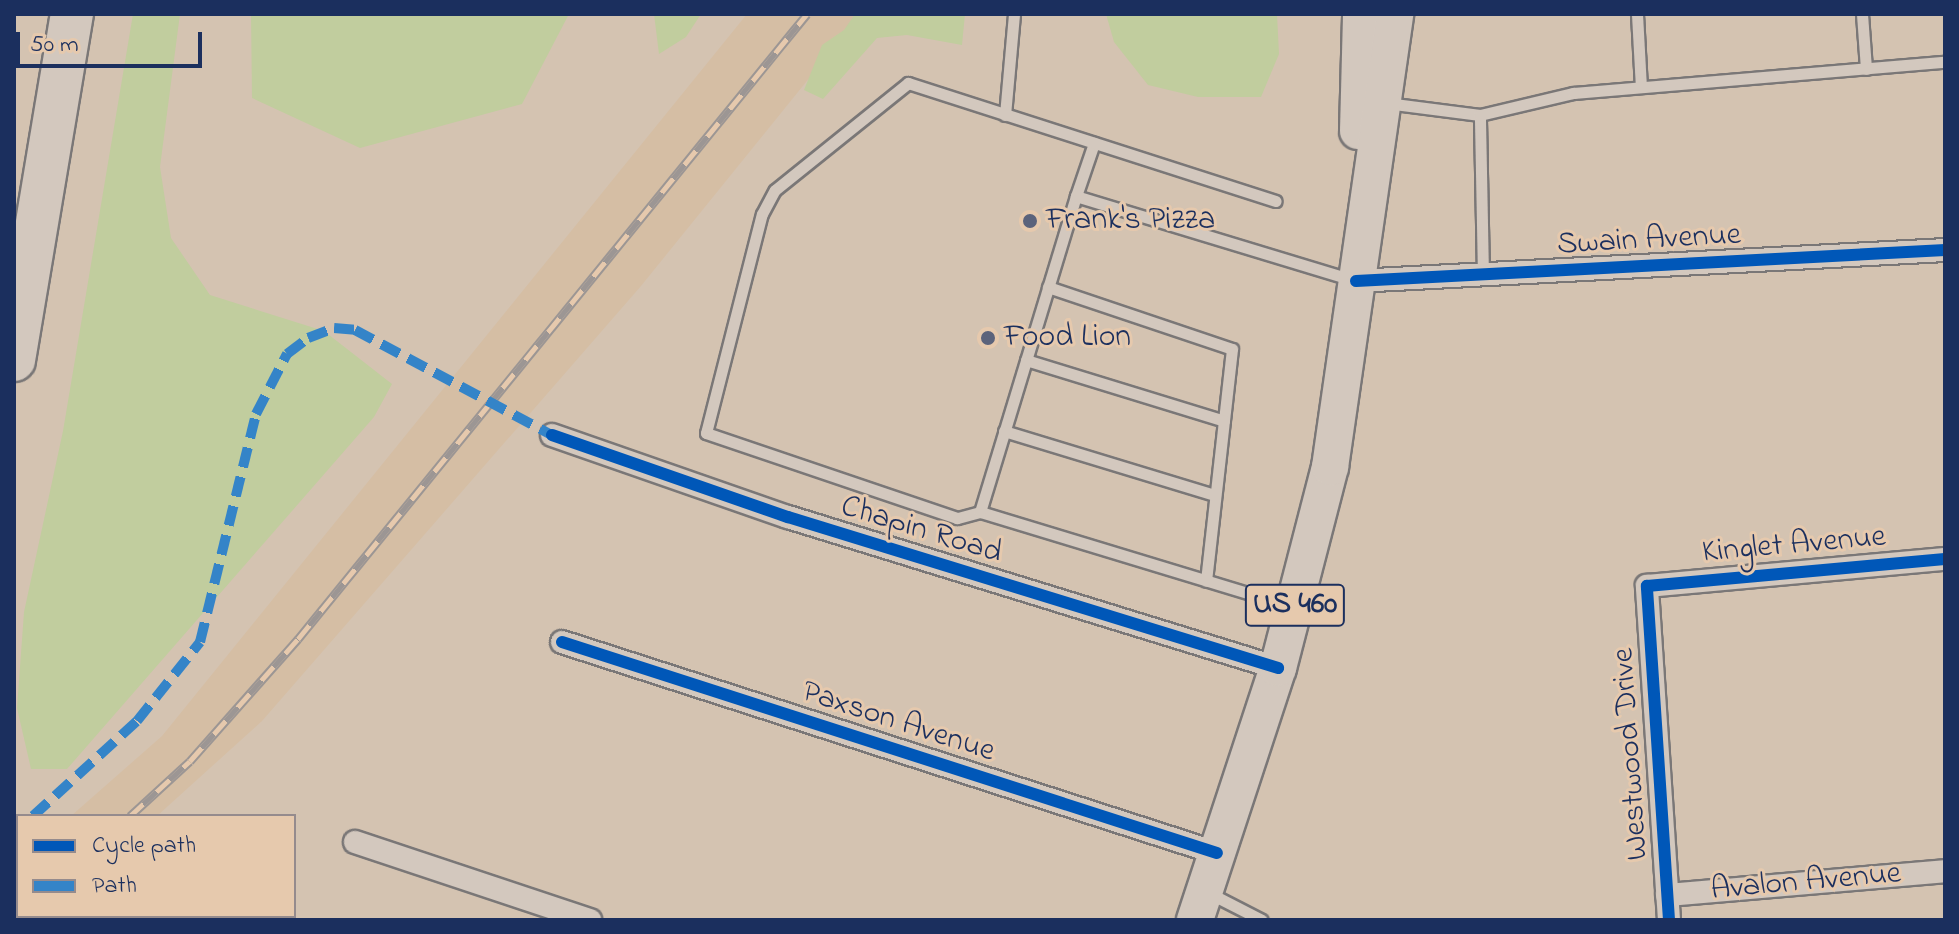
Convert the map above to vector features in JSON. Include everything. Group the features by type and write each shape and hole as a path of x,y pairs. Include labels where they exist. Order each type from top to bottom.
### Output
{"highway":[{"path":"14,360 72,14"}],"main road":[{"name":"US 460","path":"1356,281 1361,14"},
{"name":"US 460","path":"1200,905 1278,668 1330,467 1395,14"}],"street":[{"name":"Swain Avenue","path":"1356,281 1945,250"},
{"name":"Chapin Road","path":"552,435 802,521 1278,668"},
{"name":"Kinglet Avenue","path":"1647,586 1945,559"},
{"name":"Westwood Drive","path":"1647,586 1669,920"},
{"name":"Paxson Avenue","path":"562,642 1217,853"},
{"path":"355,842 590,920"},
{"name":"Avalon Avenue","path":"1667,895 1945,871"}],"lane":[{"path":"1005,115 1014,14"},
{"path":"1637,14 1641,87"},
{"path":"1862,14 1866,69"},
{"path":"1382,102 1480,115 1573,93 1945,62"},
{"path":"1275,201 908,83 775,190 762,214 706,433 957,518 980,512 1294,608"},
{"path":"1480,115 1483,276"},
{"path":"980,512 1094,143"},
{"path":"1076,196 1356,281"},
{"path":"1048,287 1232,349 1206,581"},
{"path":"1026,360 1224,421"},
{"path":"1004,431 1215,495"},
{"path":"1200,905 1262,920"}],"shaded area":[{"path":"747,14 861,14 641,286 262,721 159,814 73,814 162,736"}],"green space":[{"path":"133,14 180,14 160,167 171,238 210,295 324,331 392,384 374,417 67,769 31,769 17,708 24,612 63,431"},
{"path":"251,14 569,14 522,104 360,148 252,98"},
{"path":"654,14 701,14 686,37 659,54"},
{"path":"855,14 965,14 962,45 907,35 877,38 823,99 804,90 822,45 844,30"},
{"path":"1106,14 1277,14 1279,54 1261,97 1198,97 1148,85 1114,42"}],"railway":[{"path":"132,814 190,761 298,639 807,14"}],"marked path":[{"path":"35,814 137,721 200,642 256,414 287,354 308,338 334,328 355,330 552,435"}],"cycle path":[{"path":"1356,281 1945,250"},
{"path":"552,435 788,517 1278,668"},
{"path":"1669,920 1647,586 1945,559"},
{"path":"562,642 1217,853"}],"place":[{"name":"Frank's Pizza","path":"1030,221"},
{"name":"Food Lion","path":"988,338"}]}
